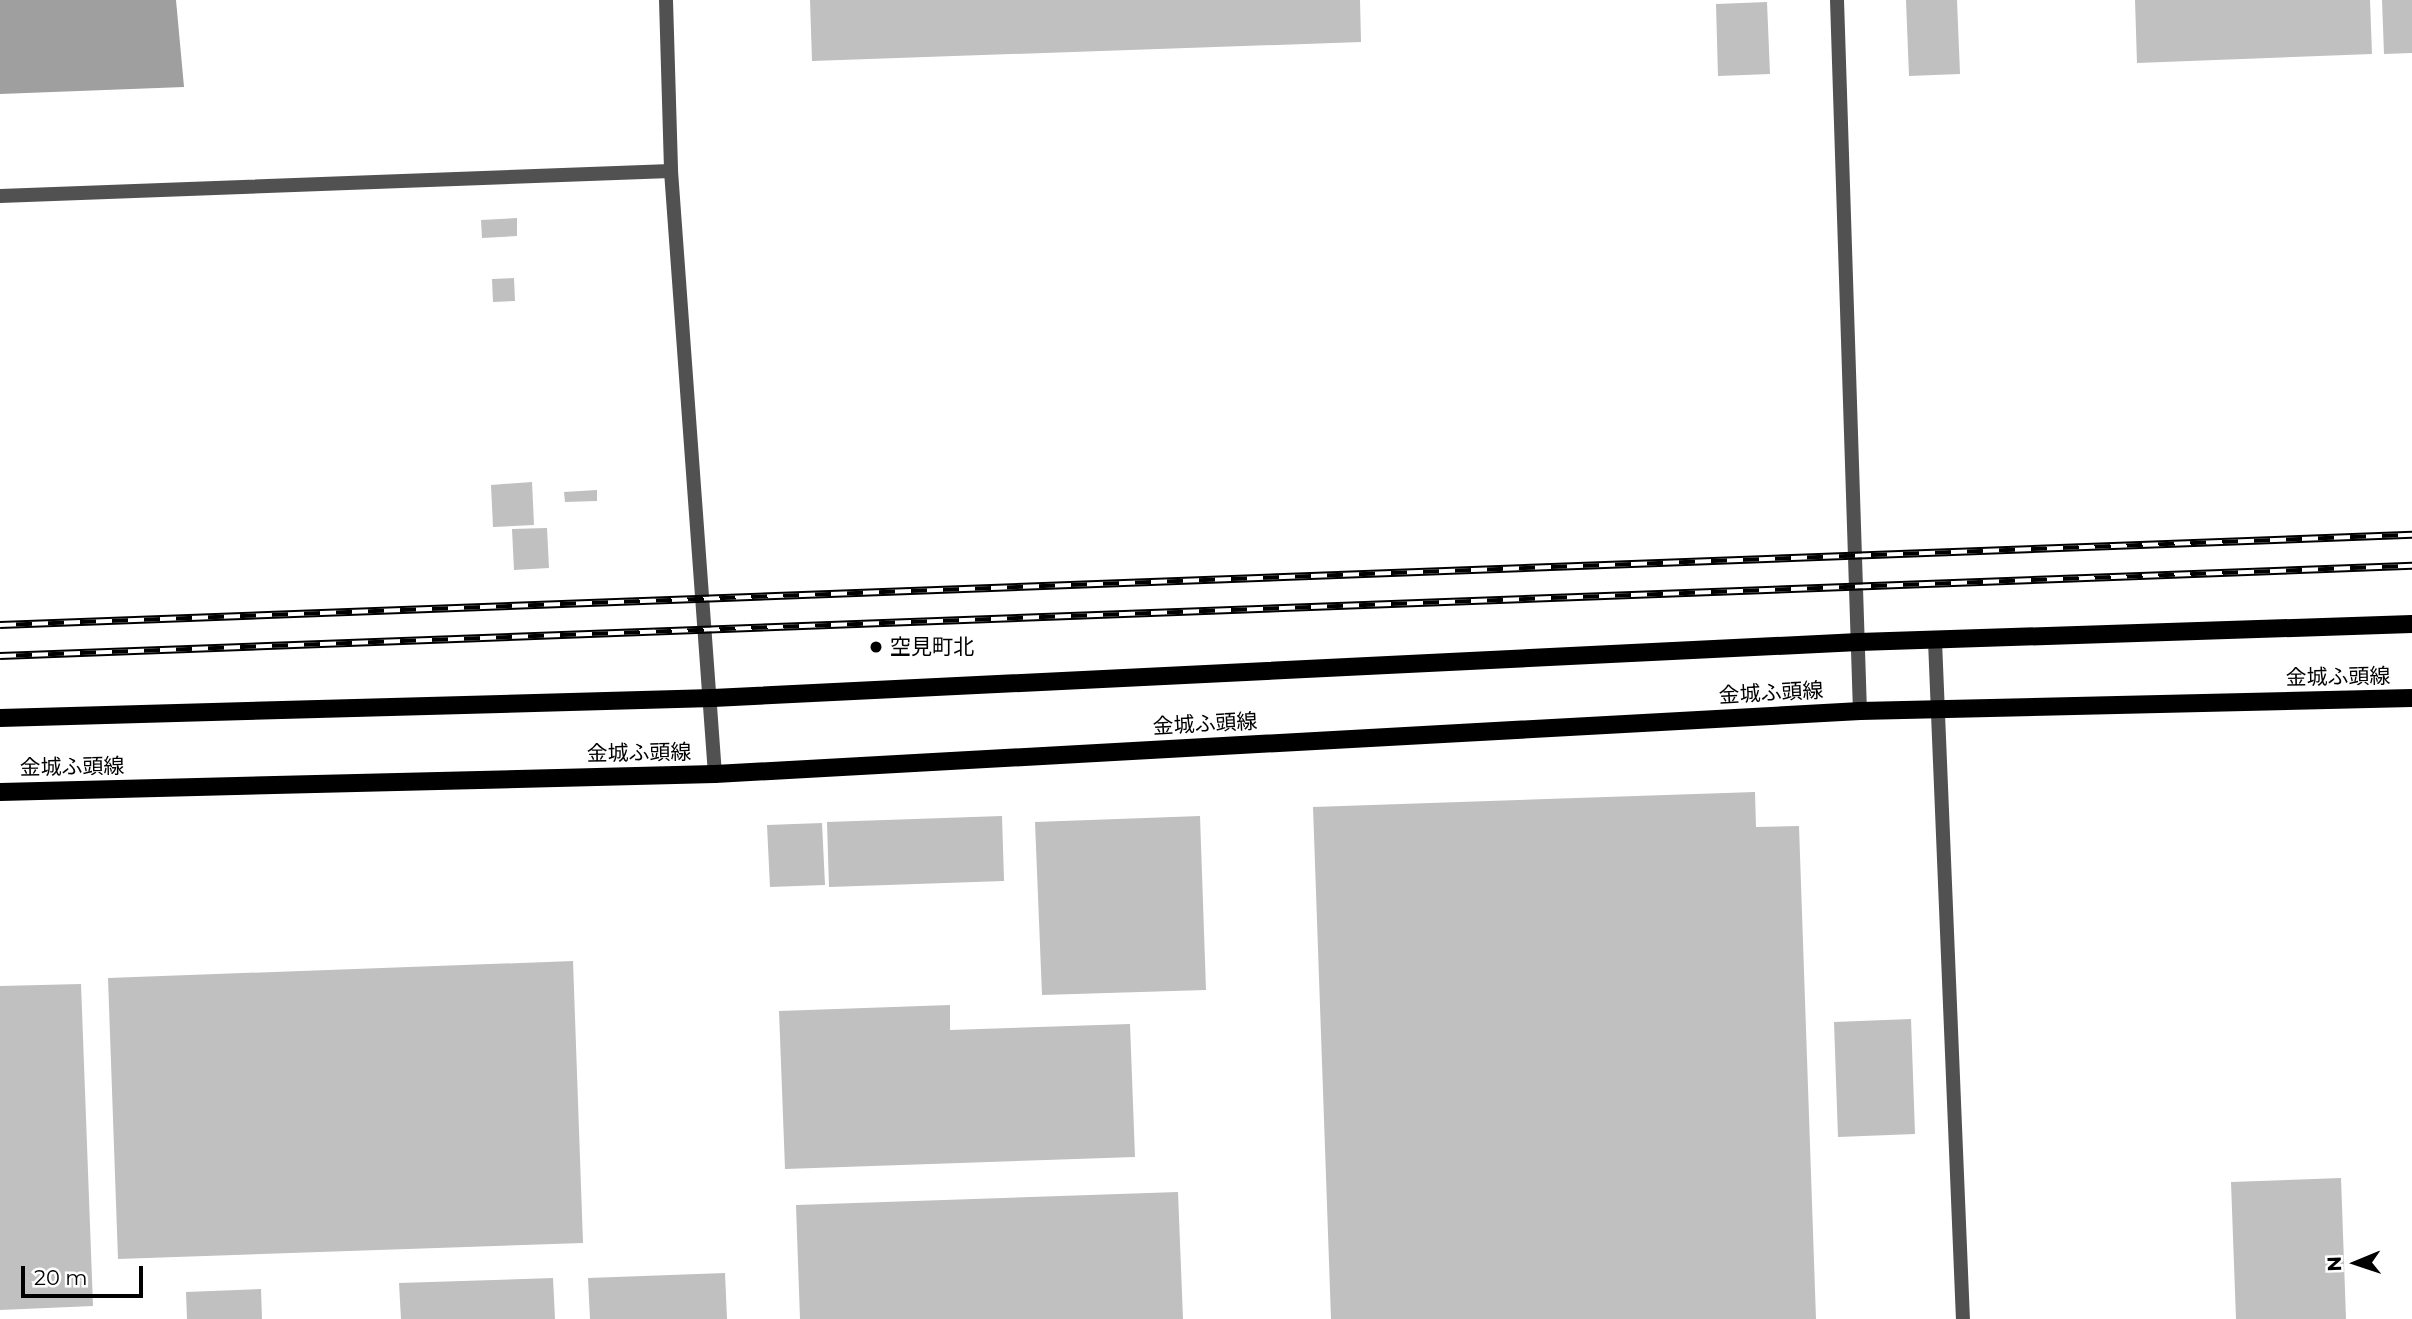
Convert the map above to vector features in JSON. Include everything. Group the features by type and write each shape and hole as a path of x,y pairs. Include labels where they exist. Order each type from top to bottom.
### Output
{"main road":[{"path":"0,718 713,698 1859,642 2412,624"},
{"name":"金城ふ頭線","path":"0,792 715,774 1860,711 2412,698"}],"street":[{"path":"666,0 671,171 713,698 715,774"},
{"path":"1837,0 1860,711"},
{"path":"0,196 671,171"},
{"path":"1935,641 1963,1319"}],"shaded area":[{"path":"0,0 176,0 184,87 0,94"}],"building":[{"path":"810,0 1360,0 1361,42 812,61"},
{"path":"1906,0 1957,0 1960,74 1909,76"},
{"path":"2135,0 2370,0 2372,54 2137,63"},
{"path":"2382,0 2412,0 2412,53 2384,54"},
{"path":"1767,2 1770,74 1718,76 1716,4"},
{"path":"517,218 517,236 482,238 481,220"},
{"path":"514,278 515,301 493,302 492,279"},
{"path":"532,482 534,525 493,527 491,485"},
{"path":"597,490 597,501 565,502 564,492"},
{"path":"547,528 549,568 514,570 512,529"},
{"path":"1755,792 1756,827 1799,826 1816,1319 1331,1319 1313,807"},
{"path":"1002,816 1004,881 829,887 827,822"},
{"path":"1200,816 1206,990 1042,995 1035,822"},
{"path":"822,823 825,885 770,887 767,825"},
{"path":"573,961 583,1243 118,1259 108,978"},
{"path":"81,984 93,1306 0,1310 0,986"},
{"path":"950,1005 950,1030 1130,1024 1135,1157 785,1169 779,1011"},
{"path":"1911,1019 1915,1134 1838,1137 1834,1022"},
{"path":"2341,1178 2346,1319 2236,1319 2231,1182"},
{"path":"1178,1192 1183,1319 800,1319 796,1205"},
{"path":"725,1273 727,1319 590,1319 588,1278"},
{"path":"553,1278 555,1319 401,1319 399,1283"},
{"path":"261,1289 262,1319 187,1319 186,1292"}],"railway":[{"path":"0,625 2412,535"},
{"path":"0,656 2412,566"}],"place":[{"name":"空見町北","path":"876,647"}]}
